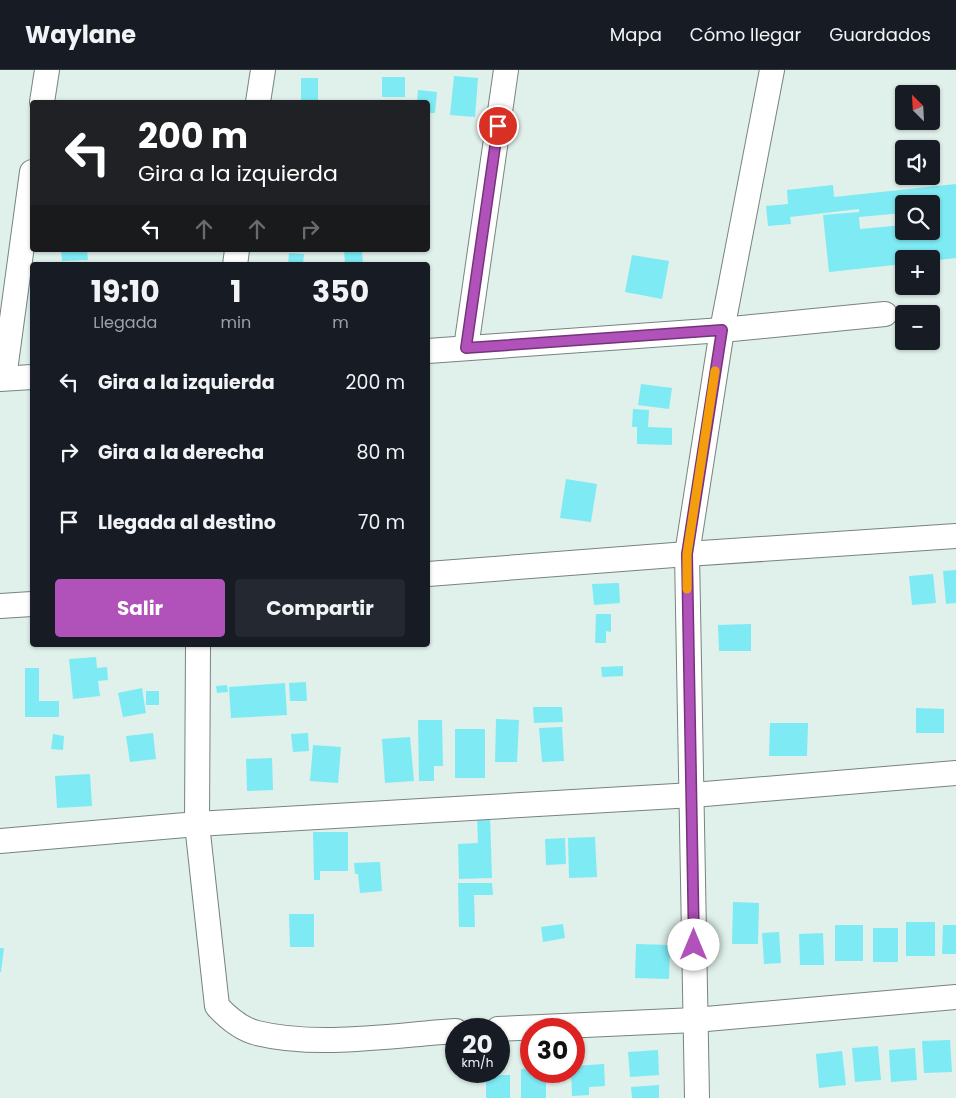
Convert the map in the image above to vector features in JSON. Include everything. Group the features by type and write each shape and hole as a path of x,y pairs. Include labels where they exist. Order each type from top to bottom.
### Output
{"street":[{"path":"42,100 47,70"},
{"path":"258,100 263,70"},
{"path":"466,348 506,70"},
{"path":"697,1098 693,795 687,554 722,330 772,70"},
{"path":"30,186 2,379 30,377"},
{"path":"430,351 722,330 885,314"},
{"path":"430,574 956,536"},
{"path":"0,606 30,604"},
{"path":"198,647 197,824 213,984 217,1006 230,1021 256,1033 308,1041 445,1032"},
{"path":"0,841 197,824 693,795 956,773"},
{"path":"510,1028 695,1020 956,997"}],"building":[{"path":"454,76 478,78 475,117 450,115"},
{"path":"382,77 405,77 405,97 382,97"},
{"path":"301,78 318,78 318,100 301,100"},
{"path":"418,90 437,92 435,113 430,113 430,100 417,100"},
{"path":"956,184 956,258 940,260 940,250 895,250 895,265 829,272 823,215 859,212 859,209 790,217 791,224 768,226 766,206 788,204 787,190 833,185 834,197"},
{"path":"61,252 87,252 88,260 62,261"},
{"path":"344,252 362,252 363,262 345,262"},
{"path":"289,253 304,254 303,262 288,262"},
{"path":"632,255 669,261 662,299 625,292"},
{"path":"641,384 672,388 669,409 638,405"},
{"path":"633,409 649,410 648,427 672,428 672,445 637,444 637,427 632,427"},
{"path":"566,479 597,484 591,522 560,518"},
{"path":"956,570 956,603 946,604 943,571"},
{"path":"933,574 936,603 912,605 909,576"},
{"path":"619,583 620,603 594,605 592,584"},
{"path":"596,614 611,614 611,632 606,631 606,643 595,643"},
{"path":"751,624 751,651 719,651 718,625"},
{"path":"96,657 97,668 107,667 108,680 98,681 100,696 73,699 69,659"},
{"path":"623,666 623,676 602,677 601,667"},
{"path":"25,668 39,668 39,701 59,701 59,717 25,717"},
{"path":"306,682 307,701 290,701 289,683"},
{"path":"285,683 287,715 231,718 229,687"},
{"path":"227,685 228,692 217,693 216,686"},
{"path":"142,688 146,713 123,717 118,693"},
{"path":"146,691 159,691 159,705 146,705"},
{"path":"533,707 562,707 563,722 534,723"},
{"path":"916,708 944,709 944,733 916,733"},
{"path":"496,719 519,720 517,762 495,762"},
{"path":"418,720 442,720 443,766 434,766 434,781 419,781"},
{"path":"770,723 808,723 807,756 769,756"},
{"path":"562,727 564,761 542,762 539,728"},
{"path":"455,729 485,729 485,778 455,778"},
{"path":"153,733 156,759 130,762 126,736"},
{"path":"308,733 309,751 293,752 291,734"},
{"path":"53,734 64,736 63,750 51,749"},
{"path":"410,737 414,781 385,783 382,739"},
{"path":"313,745 341,747 338,783 310,781"},
{"path":"272,758 273,790 247,791 246,759"},
{"path":"90,774 92,806 57,808 55,776"},
{"path":"490,816 492,878 459,879 458,844 478,843 477,817"},
{"path":"313,832 348,832 348,871 320,871 320,880 314,880"},
{"path":"595,837 597,877 569,878 568,838"},
{"path":"565,838 566,864 546,865 545,839"},
{"path":"380,862 382,891 360,893 358,874 355,874 354,863"},
{"path":"458,883 492,883 493,895 474,895 475,927 459,927"},
{"path":"733,902 759,903 758,944 732,944"},
{"path":"289,914 314,914 314,947 290,947"},
{"path":"906,922 935,922 935,956 906,956"},
{"path":"563,924 565,938 543,942 541,927"},
{"path":"835,925 863,925 863,961 835,961"},
{"path":"943,925 956,925 956,954 942,954"},
{"path":"873,928 898,928 898,962 873,962"},
{"path":"779,932 781,963 764,964 762,933"},
{"path":"823,933 824,965 800,965 799,934"},
{"path":"636,944 670,945 669,979 635,978"},
{"path":"0,948 4,948 1,972 0,972"},
{"path":"950,1040 952,1072 924,1073 922,1041"},
{"path":"878,1046 881,1080 855,1082 852,1048"},
{"path":"915,1048 917,1080 891,1082 889,1050"},
{"path":"658,1050 659,1075 630,1077 628,1052"},
{"path":"842,1051 846,1085 819,1088 816,1054"},
{"path":"604,1064 605,1086 589,1087 589,1095 572,1096 571,1083 585,1083 585,1065"},
{"path":"486,1083 510,1083 510,1098 486,1098"},
{"path":"521,1083 546,1083 546,1098 521,1098"},
{"path":"659,1085 659,1098 632,1098 631,1087"}],"slow traffic":[{"path":"687,589 687,554 715,371"}],"route":[{"path":"498,126 466,348 722,330 687,554 693,795 694,945"}]}
